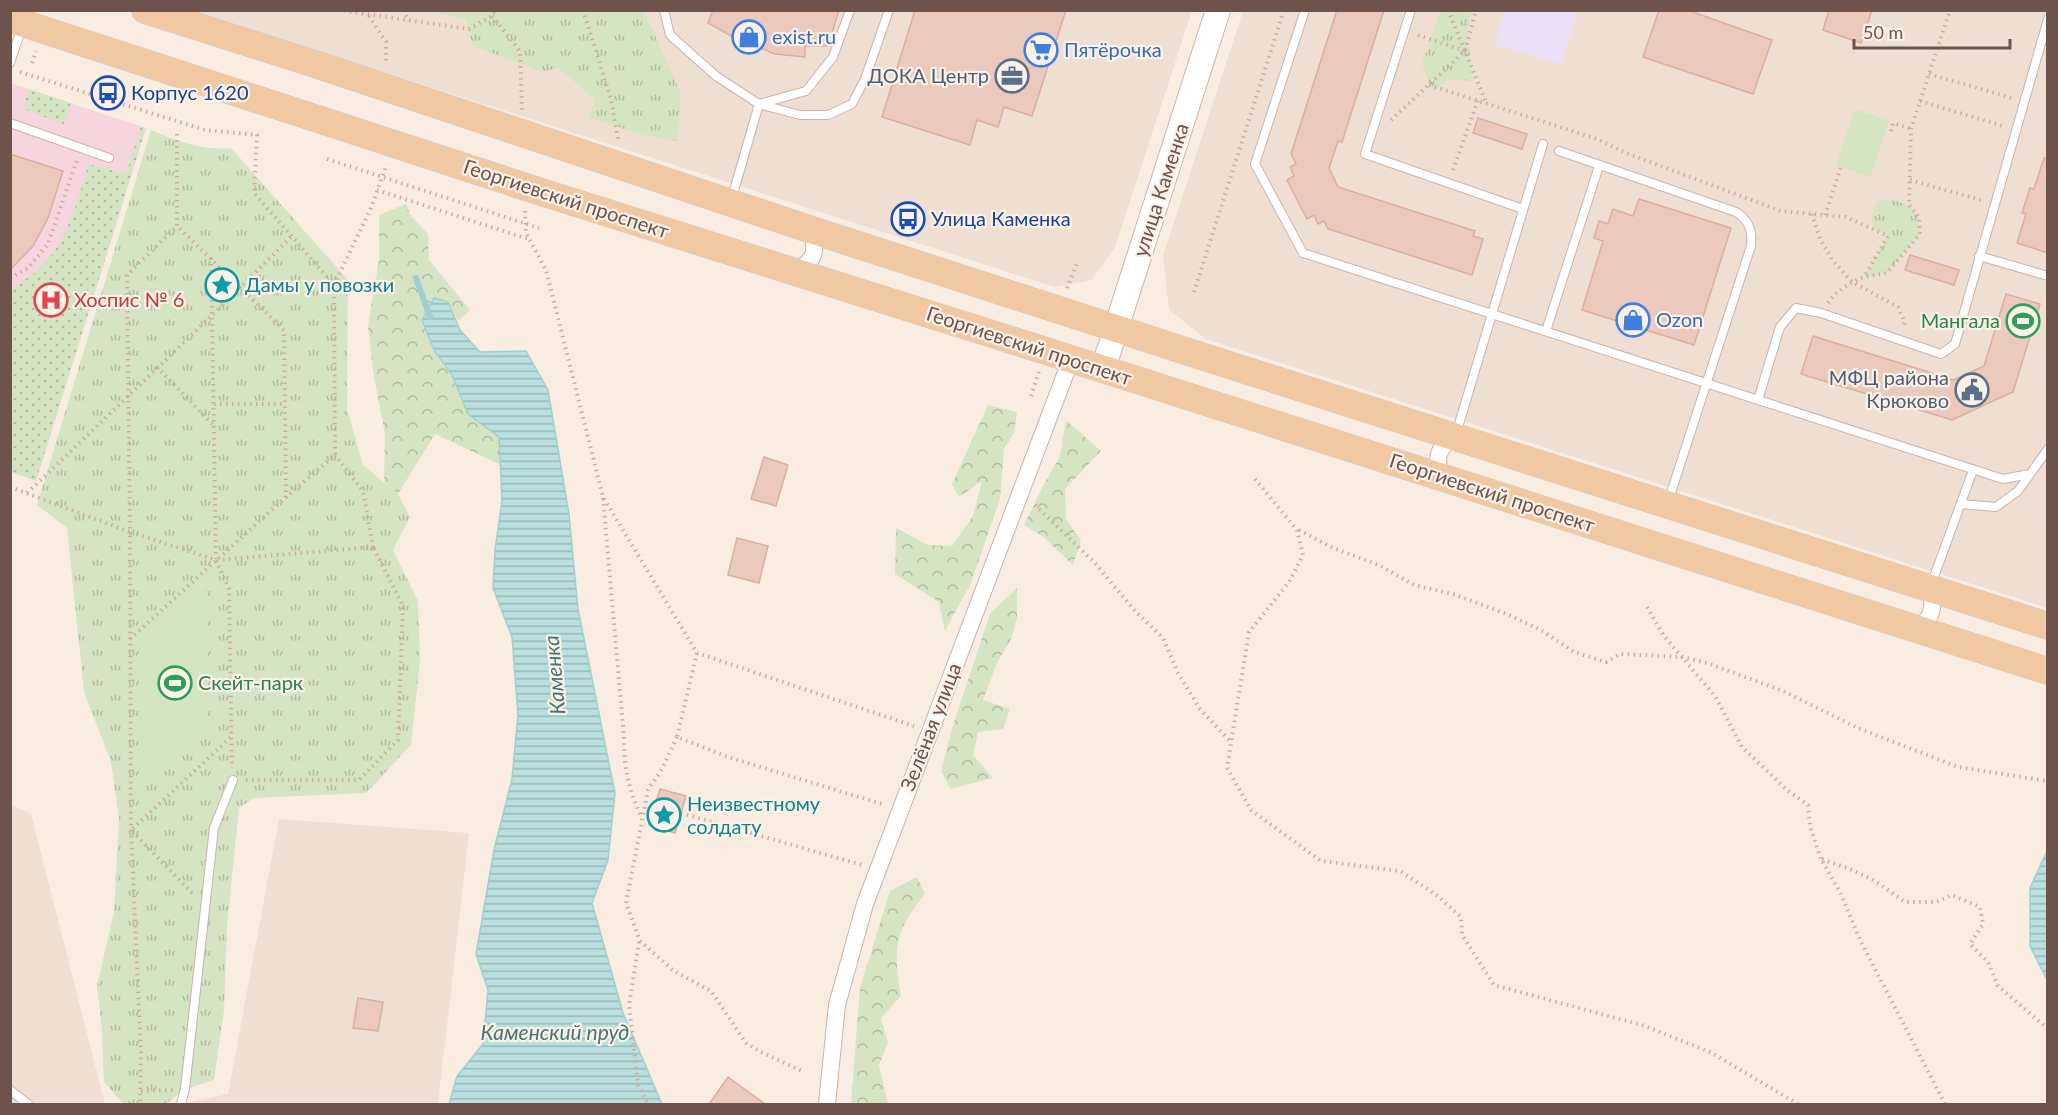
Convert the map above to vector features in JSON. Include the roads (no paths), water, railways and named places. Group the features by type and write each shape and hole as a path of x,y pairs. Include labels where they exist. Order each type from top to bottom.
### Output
{"main road":[{"path":"145,10 321,66 527,127 809,229 2048,626"},
{"name":"улица Каменка","path":"1103,369 1218,10"},
{"name":"Георгиевский проспект","path":"17,21 324,121 530,200 793,270 2048,671"}],"street":[{"path":"793,270 802,268 814,254 815,245 809,229"},
{"name":"Зелёная улица","path":"827,1104 837,1005 865,904 1071,359"},
{"path":"1443,478 1437,462 1438,454 1442,447 1455,437"},
{"path":"1914,628 1928,620 1932,612 1934,605 1929,588"}],"lane":[{"path":"664,10 670,35 716,76 759,104 800,115 828,115 852,104 866,79 889,10"},
{"path":"759,104 806,91 833,57 850,10"},
{"path":"1305,10 1256,164 1303,253 1973,470 2003,479 2030,474"},
{"path":"1411,10 1365,154 1523,209"},
{"path":"1758,400 1780,327 1796,308 1821,313 1941,354 1955,344 2048,20"},
{"path":"10,63 17,21"},
{"path":"730,201 759,104"},
{"path":"10,123 109,158"},
{"path":"1455,437 1543,144"},
{"path":"1559,152 1736,212 1744,216 1753,236 1667,505"},
{"path":"1546,331 1599,166"},
{"path":"1979,255 2048,276"},
{"path":"1961,504 1996,507 2018,491 2048,450"},
{"path":"1929,588 1973,470"},
{"path":"181,1104 185,1089 214,828 233,780"},
{"path":"10,1090 28,1104"}],"water":[{"name":"Каменский пруд","path":"434,298 448,302 460,330 480,352 526,351 548,390 569,514 578,609 615,793 608,860 592,903 623,1013 662,1104 449,1104 457,1076 483,1044 488,990 476,954 494,850 512,779 518,715 512,637 493,588 495,550 502,501 499,437 468,414 452,375 434,350 422,320"},
{"path":"2047,851 2047,980 2030,946 2030,888"}],"waterway":[{"name":"Каменка","path":"416,278 430,317"}],"place":[{"name":"exist.ru","path":"749,37"},
{"name":"Пятёрочка","path":"1041,50"},
{"name":"ДОКА Центр","path":"1012,76"},
{"name":"Корпус 1620","path":"108,93"},
{"name":"Улица Каменка","path":"908,219"},
{"name":"Дамы у повозки","path":"222,285"},
{"name":"Хоспис № 6","path":"51,300"},
{"name":"Ozon","path":"1633,320"},
{"name":"Мангала","path":"2023,321"},
{"name":"МФЦ района Крюково","path":"1972,390"},
{"name":"Скейт-парк","path":"175,683"},
{"name":"Неизвестному солдату","path":"664,815"}]}
